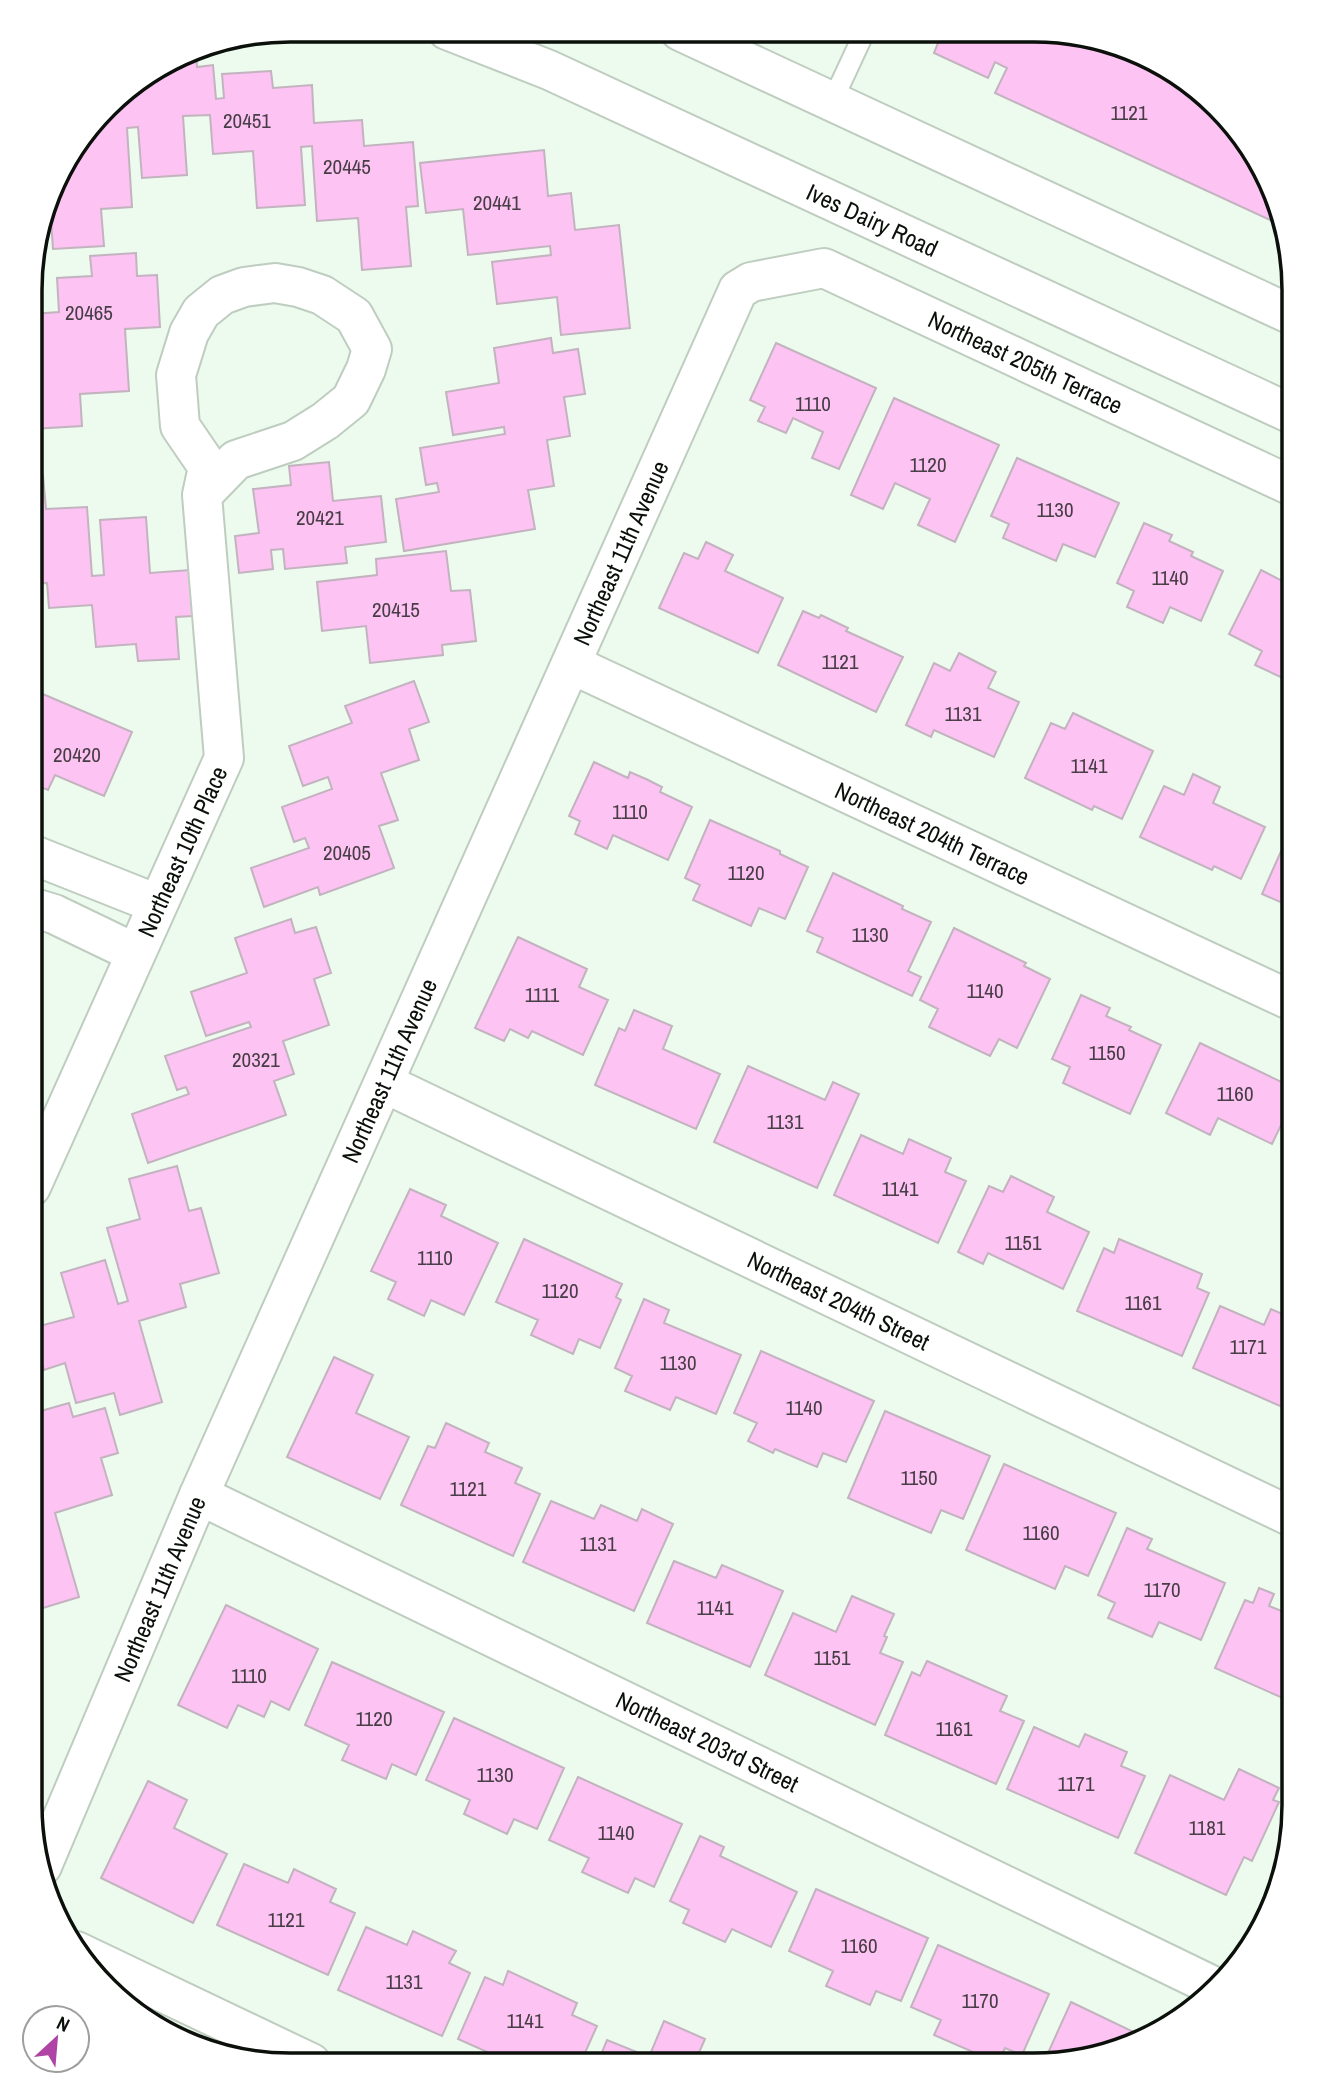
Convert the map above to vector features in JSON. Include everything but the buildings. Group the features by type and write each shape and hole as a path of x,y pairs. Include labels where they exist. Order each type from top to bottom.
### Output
{"street":[{"path":"704,42 1282,310"},
{"name":"Ives Dairy Road","path":"479,43 562,76 1282,409"},
{"name":"Northeast 205th Terrace","path":"751,282 824,268 1282,481"},
{"name":"Northeast 11th Avenue","path":"47,1854 198,1495 738,290 751,282"},
{"name":"Northeast 10th Place","path":"42,1161 224,758 202,495 208,467 180,426 176,375 189,333 201,312 222,295 244,287 275,284 298,286 322,295 354,316 372,349 351,400 325,421 293,441 236,460 202,495"},
{"name":"Northeast 204th Terrace","path":"571,664 1282,996"},
{"path":"42,857 157,904"},
{"path":"42,910 135,953"},
{"name":"Northeast 204th Street","path":"384,1083 1282,1512"},
{"name":"Northeast 203rd Street","path":"198,1495 1207,1982"},
{"path":"97,1961 290,2053"}],"lane":[{"path":"832,102 860,42"}]}
